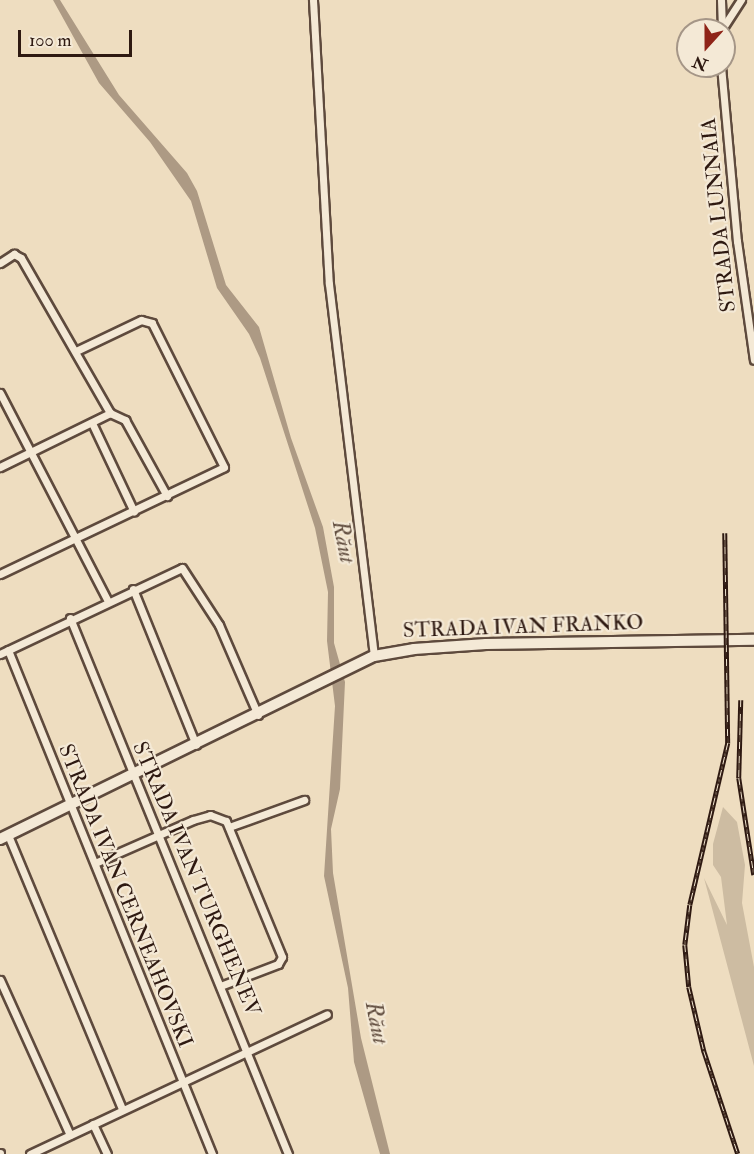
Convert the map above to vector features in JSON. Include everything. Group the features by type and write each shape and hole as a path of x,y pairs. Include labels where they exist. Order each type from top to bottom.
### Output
{"main road":[{"name":"STRADA IVAN FRANKO","path":"4,837 304,693 355,666 374,657 396,651 486,644 754,640"}],"street":[{"path":"313,0 329,284 374,657"},
{"path":"722,0 722,18"},
{"path":"729,18 741,0"},
{"name":"STRADA LUNNAIA","path":"722,78 737,241 754,360"},
{"path":"0,263 16,254 76,351 110,413 125,420 167,496"},
{"path":"0,574 134,512 224,467 152,323 141,320 76,351"},
{"path":"0,393 74,540 108,601"},
{"path":"0,467 110,413"},
{"path":"92,423 134,512"},
{"path":"0,654 70,618 182,568 219,625 258,715"},
{"path":"133,589 196,745"},
{"name":"STRADA IVAN TURGHENEV","path":"70,618 223,985 288,1154"},
{"name":"STRADA IVAN CERNEAHOVSKI","path":"8,650 212,1154"},
{"path":"229,827 304,800"},
{"path":"95,863 159,834 210,815 222,818 229,827 282,957 278,964 223,985"},
{"path":"4,837 122,1109"},
{"path":"0,980 70,1135"},
{"path":"30,1154 248,1049 327,1014"},
{"path":"93,1124 107,1154"}],"shaded area":[{"path":"53,0 60,0 119,95 187,173 197,191 226,285 259,327 291,438 323,527 334,587 334,643 345,682 340,789 331,829 333,873 361,1038 390,1154 380,1154 354,1062 348,988 324,876 335,706 327,641 328,592 315,528 260,358 249,334 217,288 191,201 150,142 99,83"},
{"path":"723,807 737,822 745,865 742,903 754,967 754,1066 704,878 727,925 721,877 713,865 713,844"}],"railway":[{"path":"725,533 728,743 690,905 685,945 689,987 704,1051 738,1154"},
{"path":"741,700 739,778 754,875"}],"water label":[{"name":"Răut","path":"343,542"},
{"name":"Răut","path":"376,1023"}]}
